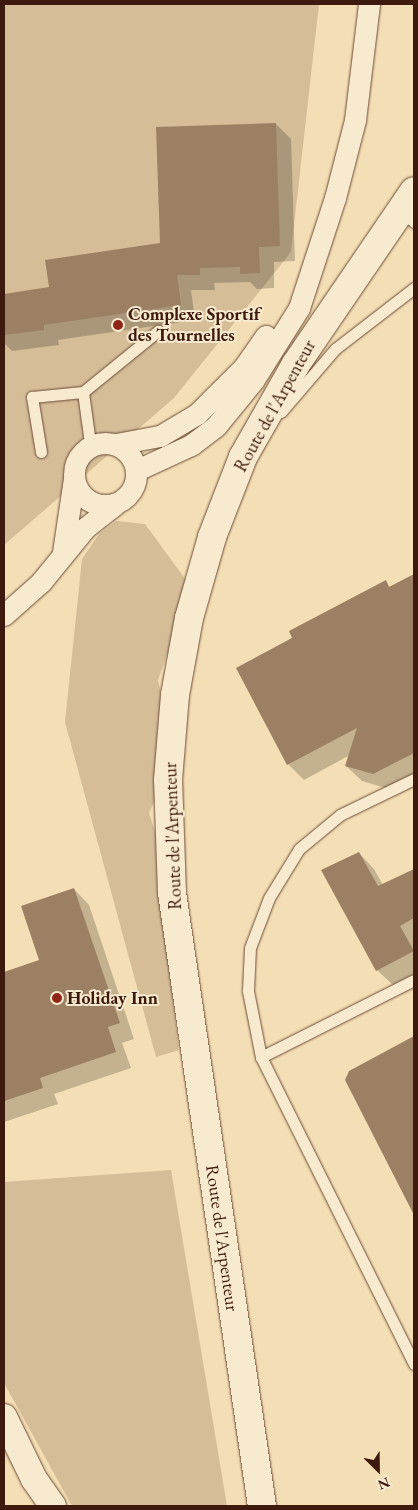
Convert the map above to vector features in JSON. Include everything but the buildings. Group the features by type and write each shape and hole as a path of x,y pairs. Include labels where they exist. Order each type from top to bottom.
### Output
{"main road":[{"name":"Route de l'Arpenteur","path":"262,1506 172,893 168,780 175,696 189,618 212,537 243,457 296,364 410,208"}],"street":[{"path":"137,470 191,446 216,426 253,381 299,308 335,198 355,120 369,4"},
{"path":"62,557 79,457 95,444 116,444 160,436 197,414 244,367 287,306 335,198"},
{"path":"4,615 41,582 85,528 132,491 137,470 128,452 116,444"},
{"path":"74,478 80,493 90,502 114,505"},
{"path":"4,1417 34,1478 53,1506"}],"lane":[{"path":"243,457 335,349 414,288"},
{"path":"41,452 32,398 83,392 158,331"},
{"path":"83,392 89,436 95,444"},
{"path":"414,779 340,815 299,850 269,898 250,948 248,991 260,1057 414,1364"},
{"path":"260,1057 414,980"}],"shaded area":[{"name":"Complexe Sportif des Tournelles","path":"4,4 319,4 291,252 174,398 4,545"},
{"path":"116,521 145,524 191,587 158,680 167,723 166,776 149,813 160,848 163,918 179,1050 156,1057 65,722 82,559 99,534"},
{"path":"171,1170 227,1506 72,1506 4,1383 4,1182"}],"place":[{"name":"Complexe Sportif des Tournelles","path":"118,325"},
{"name":"Holiday Inn","path":"57,998"}]}
